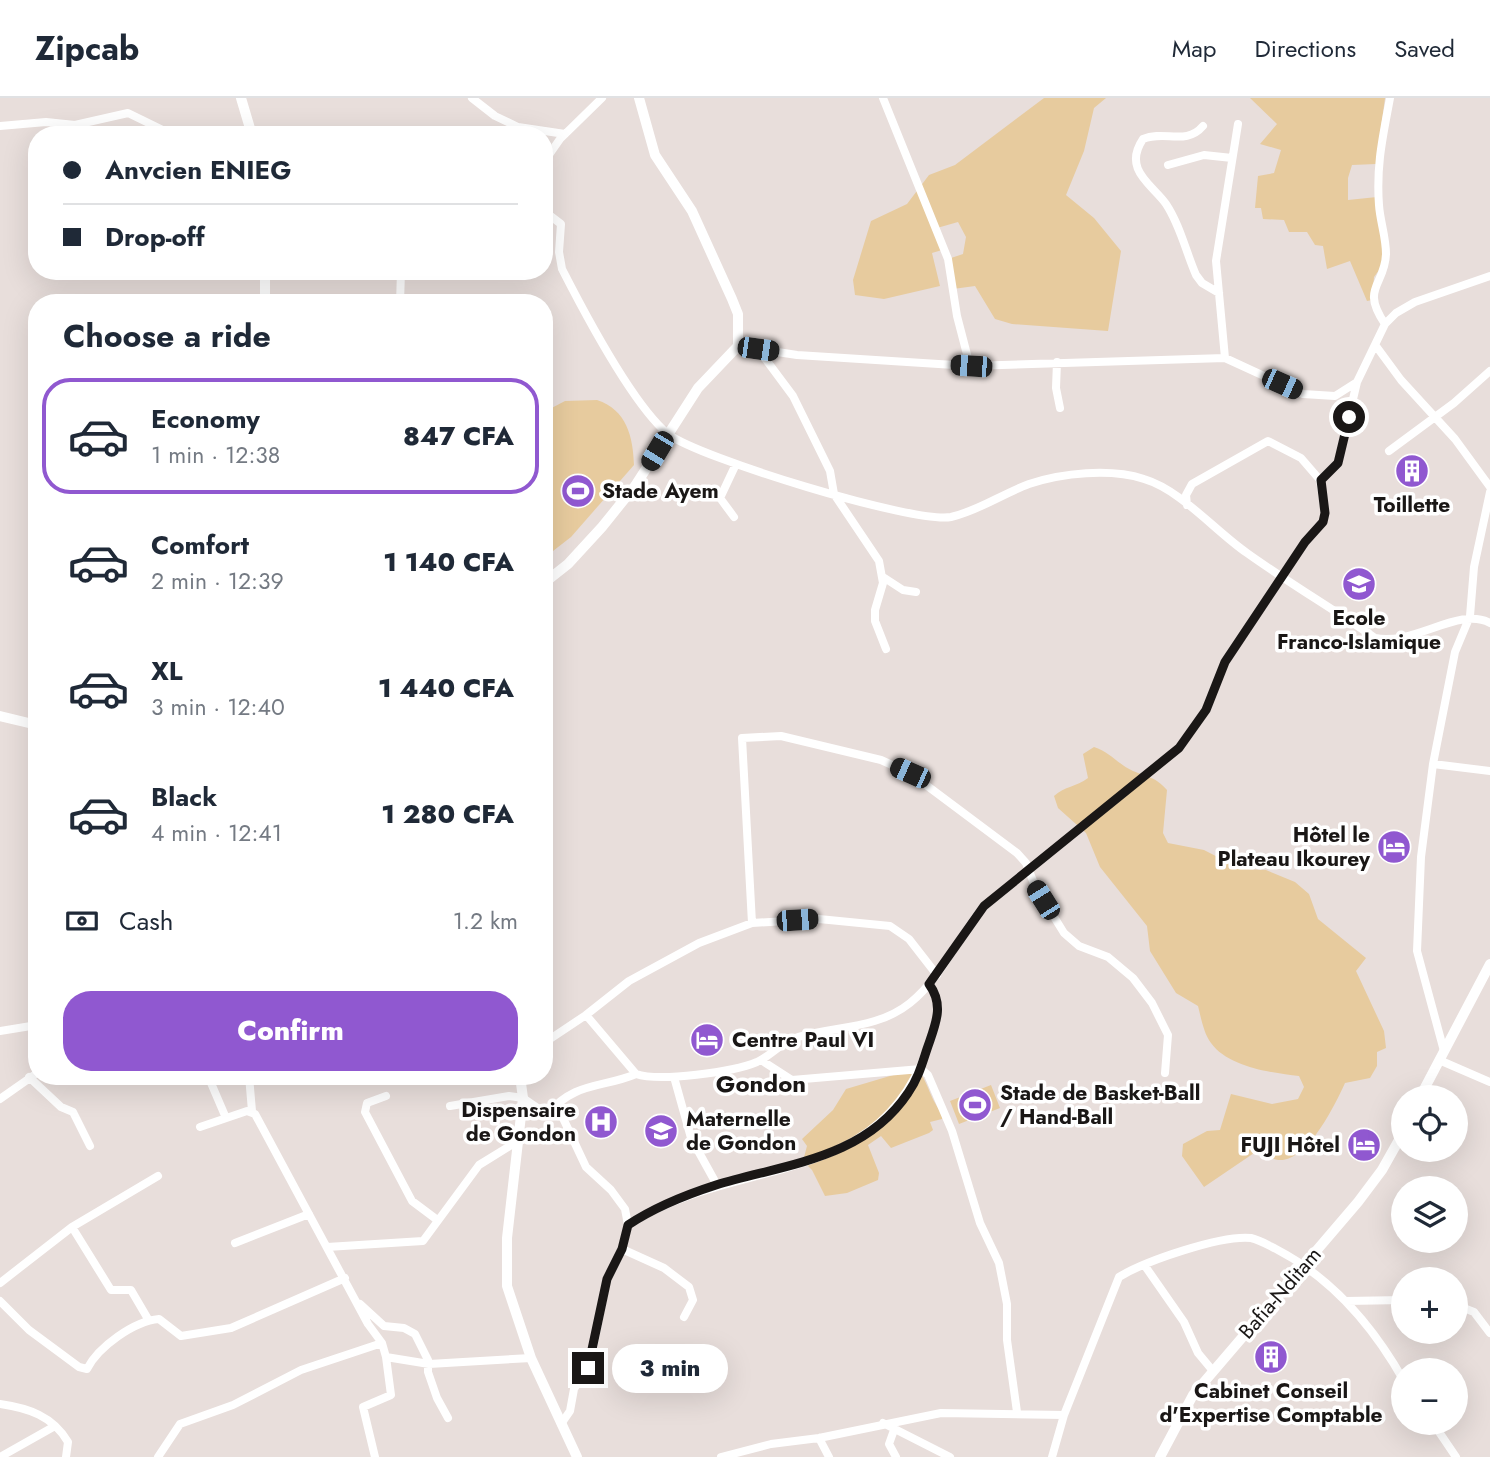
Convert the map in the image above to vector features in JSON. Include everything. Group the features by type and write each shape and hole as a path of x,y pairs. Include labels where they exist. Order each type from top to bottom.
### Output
{"main road":[{"path":"1426,1085 1490,964"},
{"name":"Bafia-Nditam","path":"1160,1457 1178,1418 1213,1371 1306,1264 1382,1170 1391,1154"}],"street":[{"path":"241,98 249,126"},
{"path":"472,98 495,116 516,126"},
{"path":"553,150 565,134 602,98"},
{"path":"553,576 568,564 602,527 635,486 698,388 738,346 738,314 692,211 655,155 639,98"},
{"path":"883,98 948,259 957,316 971,366"},
{"path":"1385,324 1378,313 1374,295 1386,256 1379,205 1379,147 1390,98"},
{"path":"0,126 46,122 60,126 75,125 128,113 155,126"},
{"path":"1225,358 1217,240 1238,124"},
{"path":"1203,126 1189,137 1158,136 1143,139 1137,158 1143,182 1166,204 1196,275 1202,283 1219,293"},
{"path":"553,132 565,134"},
{"path":"1168,165 1203,155 1232,158"},
{"path":"553,218 561,224 560,262 618,368 667,433 691,447 736,464 910,515 948,517 1038,482 1099,473 1145,479 1187,505 1245,552 1375,638 1394,640 1470,617 1490,623"},
{"path":"1321,480 1338,463 1357,382 1385,324 1396,313 1415,302 1490,276"},
{"path":"738,346 971,366 1225,358 1303,394 1335,396 1357,382"},
{"path":"1376,346 1401,380 1436,417 1490,490 1474,567 1470,617 1455,652 1433,764 1421,857 1417,951 1441,1056 1490,1082"},
{"path":"758,349 793,396 830,471 834,494 879,561 883,577 875,621 886,649"},
{"path":"1057,362 1056,388 1060,408"},
{"path":"1389,451 1436,417 1490,372"},
{"path":"586,1014 636,1074 647,1078 674,1077 747,1066 796,1037 864,1025 890,1016 910,1003 937,975 969,924 984,906 1179,748 1206,710 1225,662 1324,518 1321,480 1301,458 1268,441 1192,484 1186,495 1187,505"},
{"path":"734,517 720,498 736,464"},
{"path":"883,577 903,590 915,592"},
{"path":"0,716 28,722"},
{"path":"752,923 740,745 742,738 781,736 881,760 910,773 1017,853 1029,868 1035,887 1063,933 1079,946 1108,957 1133,978 1152,1003 1168,1035 1165,1073"},
{"path":"1433,764 1490,771"},
{"path":"553,1037 629,981 688,948 752,923 820,919 890,926 909,939 937,975"},
{"path":"628,1225 656,1209 717,1185 797,1166 839,1151 892,1111 907,1095 921,1069 939,1015 934,991 929,984"},
{"path":"0,1031 28,1026"},
{"path":"761,1060 792,1080 921,1069 928,1075 952,1131 975,1209 999,1263 1007,1304 1007,1340 1017,1412"},
{"path":"549,1113 560,1099 575,1091 636,1074"},
{"path":"674,1077 691,1138 717,1185"},
{"path":"0,1099 28,1079"},
{"path":"42,1085 61,1107 73,1112 90,1146"},
{"path":"212,1085 226,1118"},
{"path":"250,1085 253,1111 360,1304 368,1324 382,1343 391,1395 363,1408 375,1457"},
{"path":"521,1085 523,1098 506,1271 511,1300 531,1358 577,1457"},
{"path":"386,1096 366,1103 365,1112 412,1201 436,1219"},
{"path":"450,1106 500,1096 523,1098 566,1120 586,1167 611,1190 625,1209 628,1225 622,1249 607,1279 590,1363 574,1389 570,1411 561,1424"},
{"path":"200,1127 253,1111"},
{"path":"327,1247 418,1243 428,1236 436,1219 479,1165 518,1141"},
{"path":"0,1283 72,1227 158,1176"},
{"path":"235,1243 309,1214"},
{"path":"72,1227 93,1258 106,1285 111,1290 131,1290 148,1320"},
{"path":"1052,1457 1063,1415 1115,1282 1123,1274 1216,1241 1250,1238 1306,1264 1346,1301 1391,1358"},
{"path":"622,1249 664,1268 690,1287 693,1300 684,1317"},
{"path":"1145,1266 1184,1322 1198,1353 1213,1371"},
{"path":"0,1301 29,1331 79,1367 87,1369 93,1357 110,1343 148,1320 159,1319 181,1336 231,1328 345,1278"},
{"path":"1346,1301 1391,1300"},
{"path":"360,1304 384,1326 404,1328 415,1334 448,1418"},
{"path":"1468,1310 1474,1312 1490,1333"},
{"path":"158,1457 180,1424 233,1405 301,1370 382,1343"},
{"path":"386,1357 429,1364 531,1358"},
{"path":"0,1404 27,1408 55,1426 68,1442 66,1457"},
{"path":"721,1457 771,1444 819,1438 941,1413 1017,1412 1063,1415"},
{"path":"883,1423 950,1457"},
{"path":"0,1457 55,1426"},
{"path":"894,1430 889,1444 896,1457"},
{"path":"1441,1435 1456,1457"},
{"path":"819,1438 829,1457"}],"shaded area":[{"path":"1044,98 1106,98 1094,108 1084,151 1066,195 1094,218 1121,251 1108,331 1012,324 995,319 975,286 953,289 948,259 963,254 966,237 958,222 937,228 942,250 932,253 940,286 884,299 855,295 853,280 871,221 907,204 929,175 955,165"},
{"path":"1250,98 1385,98 1376,164 1352,165 1348,178 1348,200 1377,197 1384,251 1382,266 1374,277 1372,300 1367,301 1350,261 1327,269 1323,246 1315,245 1307,232 1289,232 1284,220 1263,219 1261,208 1255,208 1258,176 1274,173 1281,150 1260,144 1277,124"},
{"name":"Stade Ayem","path":"597,400 615,410 630,435 634,465 571,537 553,551 553,407 565,401"},
{"path":"1094,747 1128,768 1155,780 1167,790 1163,833 1168,843 1204,850 1241,869 1266,870 1295,882 1309,894 1318,919 1366,958 1356,971 1384,1031 1386,1048 1377,1052 1377,1066 1370,1078 1345,1083 1312,1140 1293,1156 1277,1160 1257,1151 1204,1187 1182,1156 1183,1144 1207,1131 1220,1130 1231,1094 1272,1104 1298,1099 1304,1087 1299,1076 1264,1071 1239,1063 1228,1058 1211,1043 1198,1006 1176,993 1150,951 1147,926 1100,867 1086,833 1058,808 1054,796 1088,778 1083,754"},
{"path":"917,1068 944,1115 942,1119 930,1122 933,1130 929,1133 891,1148 881,1136 868,1145 879,1173 878,1180 847,1193 825,1196 812,1170 803,1161 807,1146 802,1139 833,1110 846,1089"},
{"name":"Stade de Basket-Ball / Hand-Ball","path":"991,1085 1000,1108 959,1124 950,1101"}],"place":[{"name":"Toillette","path":"1412,471"},
{"name":"Stade Ayem","path":"578,491"},
{"name":"Ecole Franco-Islamique","path":"1359,584"},
{"name":"Hôtel le Plateau Ikourey","path":"1394,847"},
{"name":"Centre Paul VI","path":"707,1040"},
{"name":"Stade de Basket-Ball / Hand-Ball","path":"975,1105"},
{"name":"Dispensaire de Gondon","path":"601,1122"},
{"name":"Maternelle de Gondon","path":"661,1131"},
{"name":"FUJI Hôtel","path":"1364,1145"},
{"name":"Cabinet Conseil d'Expertise Comptable","path":"1271,1357"}],"district":[{"name":"Gondon","path":"761,1083"}],"route":[{"path":"588,1368 607,1279 622,1249 628,1225 675,1200 707,1188 797,1166 839,1151 868,1132 907,1095 921,1069 939,1015 937,1000 929,984 984,906 1179,748 1206,710 1225,662 1305,542 1323,522 1325,507 1320,484 1338,463 1349,417"}]}
